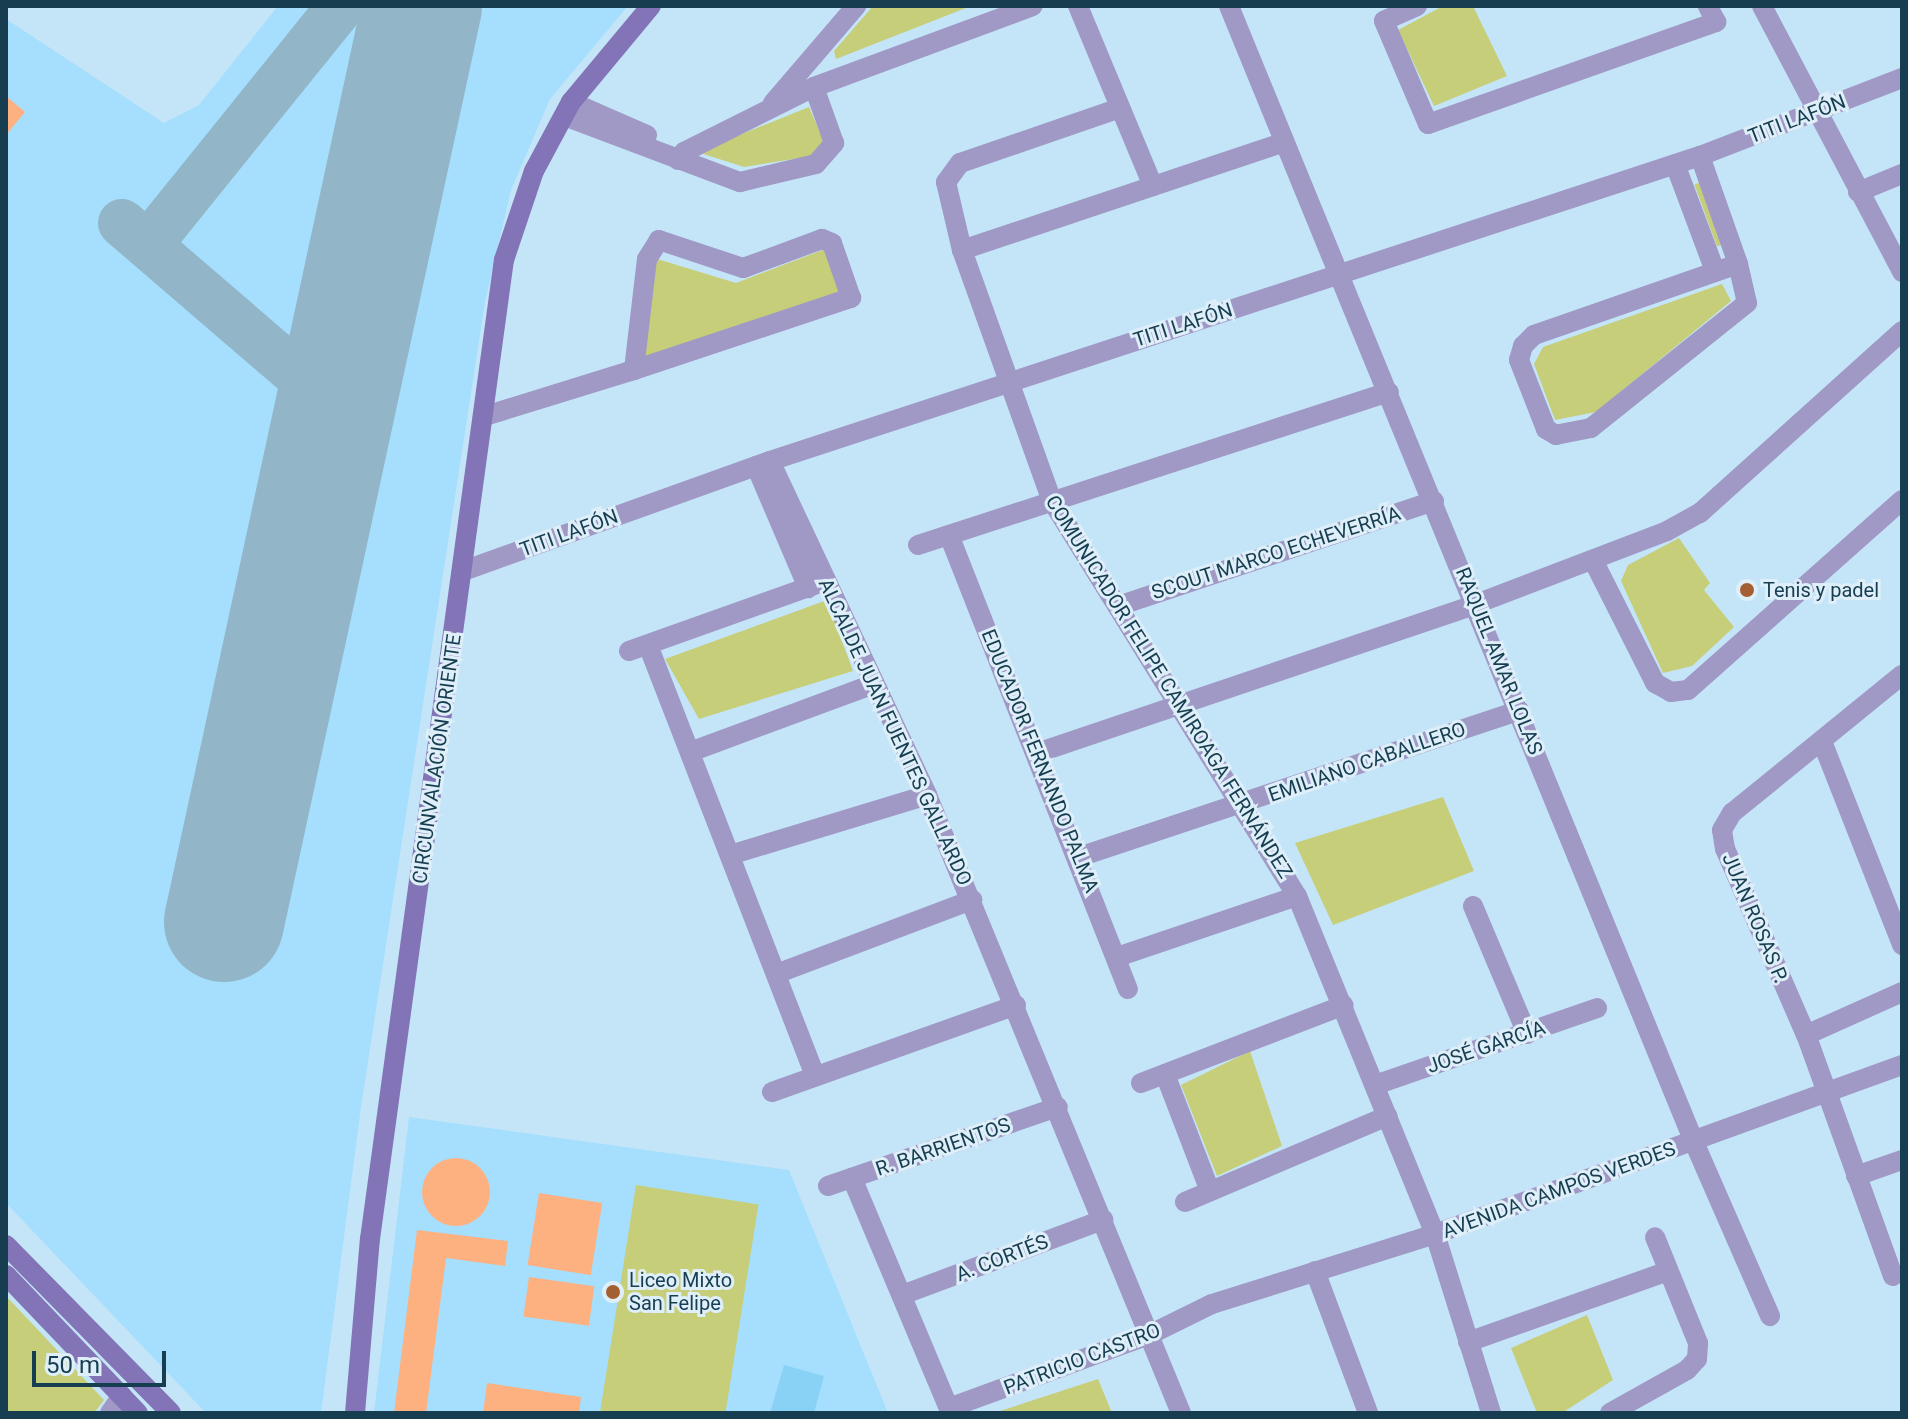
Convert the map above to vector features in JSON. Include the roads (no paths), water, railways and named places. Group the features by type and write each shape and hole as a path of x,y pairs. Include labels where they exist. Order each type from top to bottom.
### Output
{"street":[{"name":"CIRCUNVALACIÓN ORIENTE","path":"355,1413 370,1239 504,260 522,200 568,109 651,6"},
{"path":"766,111 856,6"},
{"path":"681,156 814,87 1033,6"},
{"path":"1078,6 1153,186"},
{"name":"RAQUEL AMAR LOLAS","path":"1229,6 1694,1142 1770,1316"},
{"path":"1417,6 1384,21 1428,124 1716,22 1708,6"},
{"path":"1762,6 1815,114 1902,272"},
{"name":"TITI LAFÓN","path":"463,571 763,464 1700,156 1902,78"},
{"path":"568,109 740,182 816,164 834,143 814,87"},
{"name":"COMUNICADOR FELIPE CAMIROAGA FERNÁNDEZ","path":"1120,108 960,163 946,182 962,250 1052,501 1244,804 1297,896 1435,1234 1491,1413"},
{"path":"962,250 1284,142"},
{"path":"1700,156 1738,264 1747,303 1591,428 1556,435 1546,429 1519,360 1523,346 1534,335 1738,264"},
{"path":"1675,164 1715,271"},
{"path":"1858,192 1902,174"},
{"path":"485,416 634,370 851,298 832,243 822,239 743,268 659,240 647,259 634,370"},
{"path":"1037,753 1476,604 1593,560 1700,513 1898,344"},
{"path":"918,545 1389,392"},
{"name":"ALCALDE JUAN FUENTES GALLARDO","path":"763,464 817,585 874,684 927,795 1058,1107 1181,1413"},
{"path":"1593,560 1649,674 1671,692 1688,690 1902,500"},
{"name":"SCOUT MARCO ECHEVERRÍA","path":"1118,606 1434,501"},
{"name":"EDUCADOR FERNANDO PALMA","path":"949,535 1079,857 1128,989"},
{"path":"815,1075 690,752 638,648 817,585"},
{"name":"JUAN ROSAS P.","path":"1893,1276 1894,1256 1856,1176 1806,1035 1725,849 1722,830 1732,813 1823,744 1902,675"},
{"path":"690,752 874,684"},
{"name":"EMILIANO CABALLERO","path":"1079,857 1519,711"},
{"path":"1823,744 1902,945"},
{"path":"730,855 927,795"},
{"path":"1117,957 1297,896"},
{"path":"776,974 972,900"},
{"path":"1473,906 1527,1034"},
{"path":"1806,1035 1902,992"},
{"path":"772,1092 1016,1005"},
{"path":"1141,1083 1344,1005"},
{"name":"JOSÉ GARCÍA","path":"1375,1085 1597,1008"},
{"name":"AVENIDA CAMPOS VERDES","path":"1212,1304 1435,1234 1902,1065"},
{"path":"1165,1074 1210,1191"},
{"name":"R. BARRIENTOS","path":"828,1186 1058,1107"},
{"path":"1185,1202 1388,1116"},
{"path":"1856,1176 1902,1160"},
{"path":"852,1178 950,1411"},
{"name":"A. CORTÉS","path":"902,1295 1103,1220"},
{"path":"1610,1413 1687,1370 1697,1359 1698,1343 1666,1272 1655,1237"},
{"path":"6,1245 171,1413"},
{"path":"1315,1271 1368,1413"},
{"path":"1468,1342 1666,1272"},
{"path":"6,1275 138,1413"},
{"name":"PATRICIO CASTRO","path":"950,1411 1149,1335 1212,1304"},
{"path":"110,1413 122,1396"}],"place":[{"name":"Tenis y padel","path":"1747,590"},
{"name":"Liceo Mixto San Felipe","path":"613,1292"}]}
